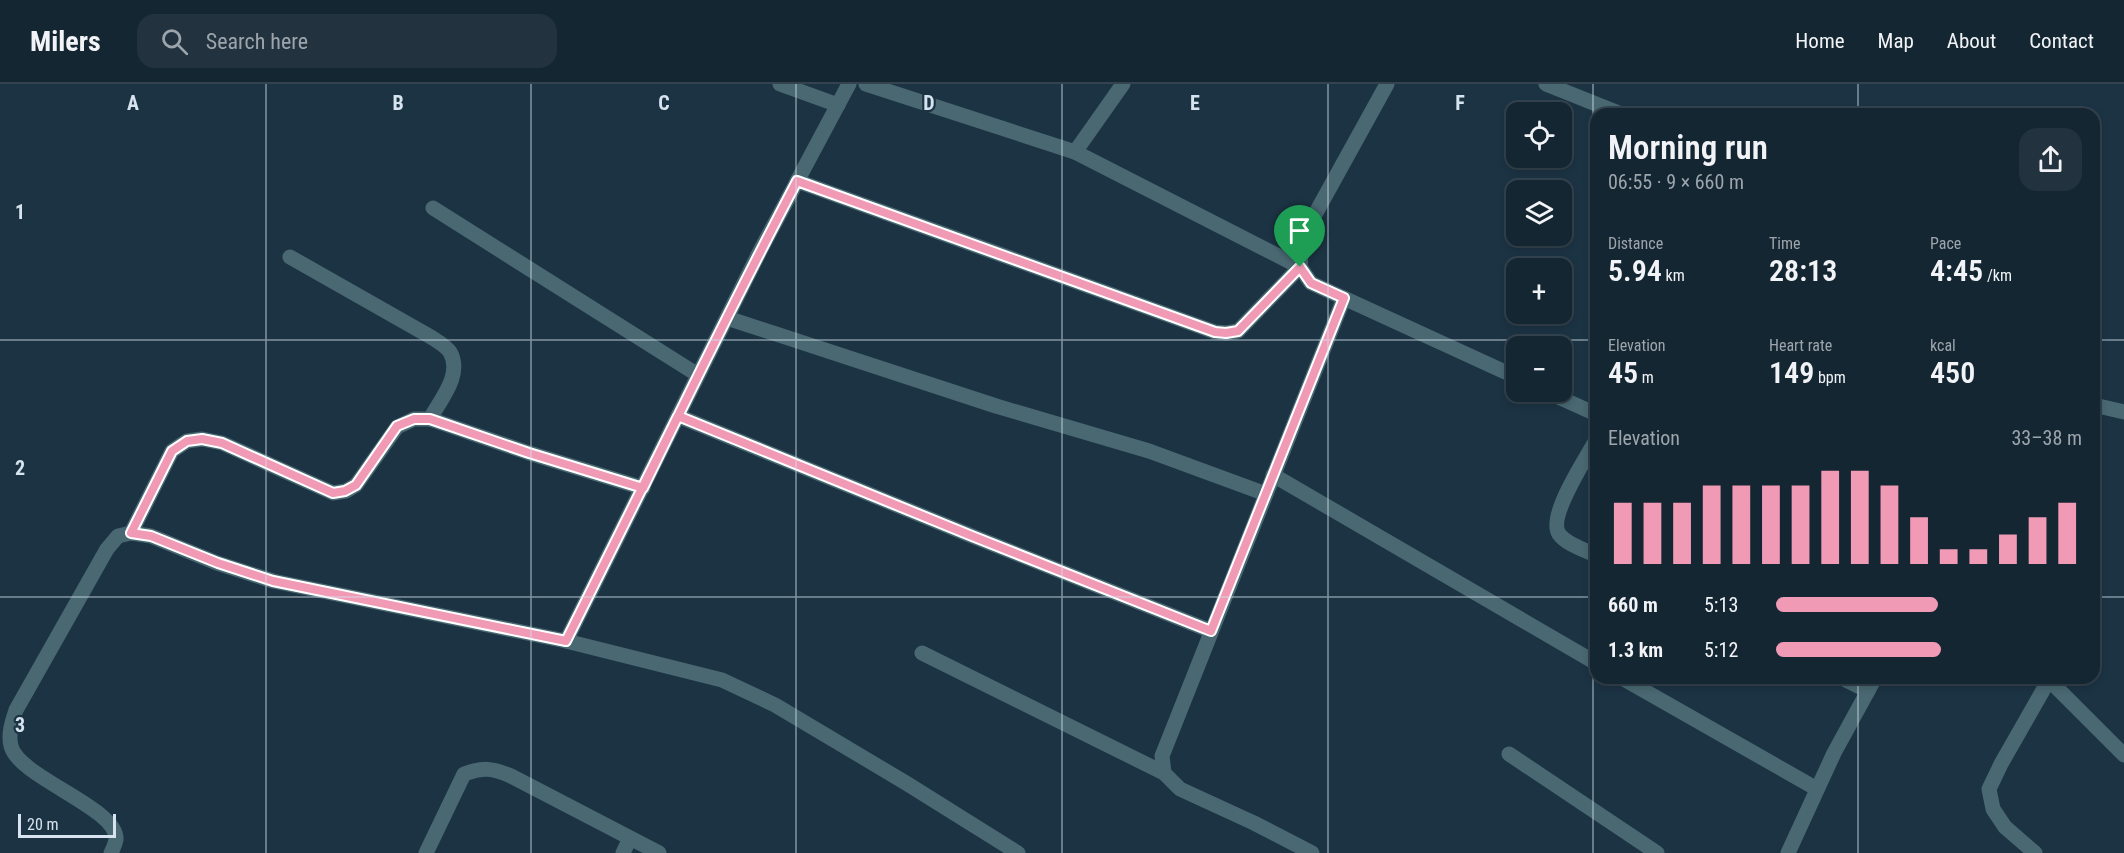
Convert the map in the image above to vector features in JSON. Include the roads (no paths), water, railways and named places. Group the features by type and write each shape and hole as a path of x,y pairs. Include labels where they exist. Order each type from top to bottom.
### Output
{"street":[{"path":"780,84 838,105"},
{"path":"566,641 698,375 849,84"},
{"path":"866,84 1075,152 1300,267 1311,283 1506,372"},
{"path":"1075,152 1123,84"},
{"path":"797,181 1215,332 1226,333 1238,331 1300,267 1302,243 1313,218 1387,84"},
{"path":"1546,84 1605,108"},
{"path":"433,208 698,375"},
{"path":"290,257 431,337 449,351 454,364 453,379 430,419"},
{"path":"1164,773 1162,756 1344,298"},
{"path":"727,318 996,405 1139,448 1266,494"},
{"path":"1569,402 1590,411"},
{"path":"2100,406 2124,412"},
{"path":"678,416 1211,631"},
{"path":"131,533 172,451 187,441 202,439 222,443 333,493 345,491 356,485 397,426 414,419 430,419 529,453 643,488"},
{"path":"1590,451 1560,505 1555,522 1559,534 1590,552"},
{"path":"1273,475 1590,660"},
{"path":"111,853 116,838 112,825 99,813 28,767 11,748 10,732 16,710 108,549 118,536 131,533 151,536 218,563 273,581 566,641 722,680 784,711 1018,853"},
{"path":"922,653 1164,773 1180,789 1312,853"},
{"path":"1633,684 1817,789"},
{"path":"1788,853 1834,753 1872,684"},
{"path":"2035,853 2005,827 1993,809 1989,789 2046,684"},
{"path":"2054,684 2124,755"},
{"path":"1509,754 1657,853"},
{"path":"426,853 464,774 479,768 496,770 511,776 659,853"},
{"path":"623,853 630,838"}]}
